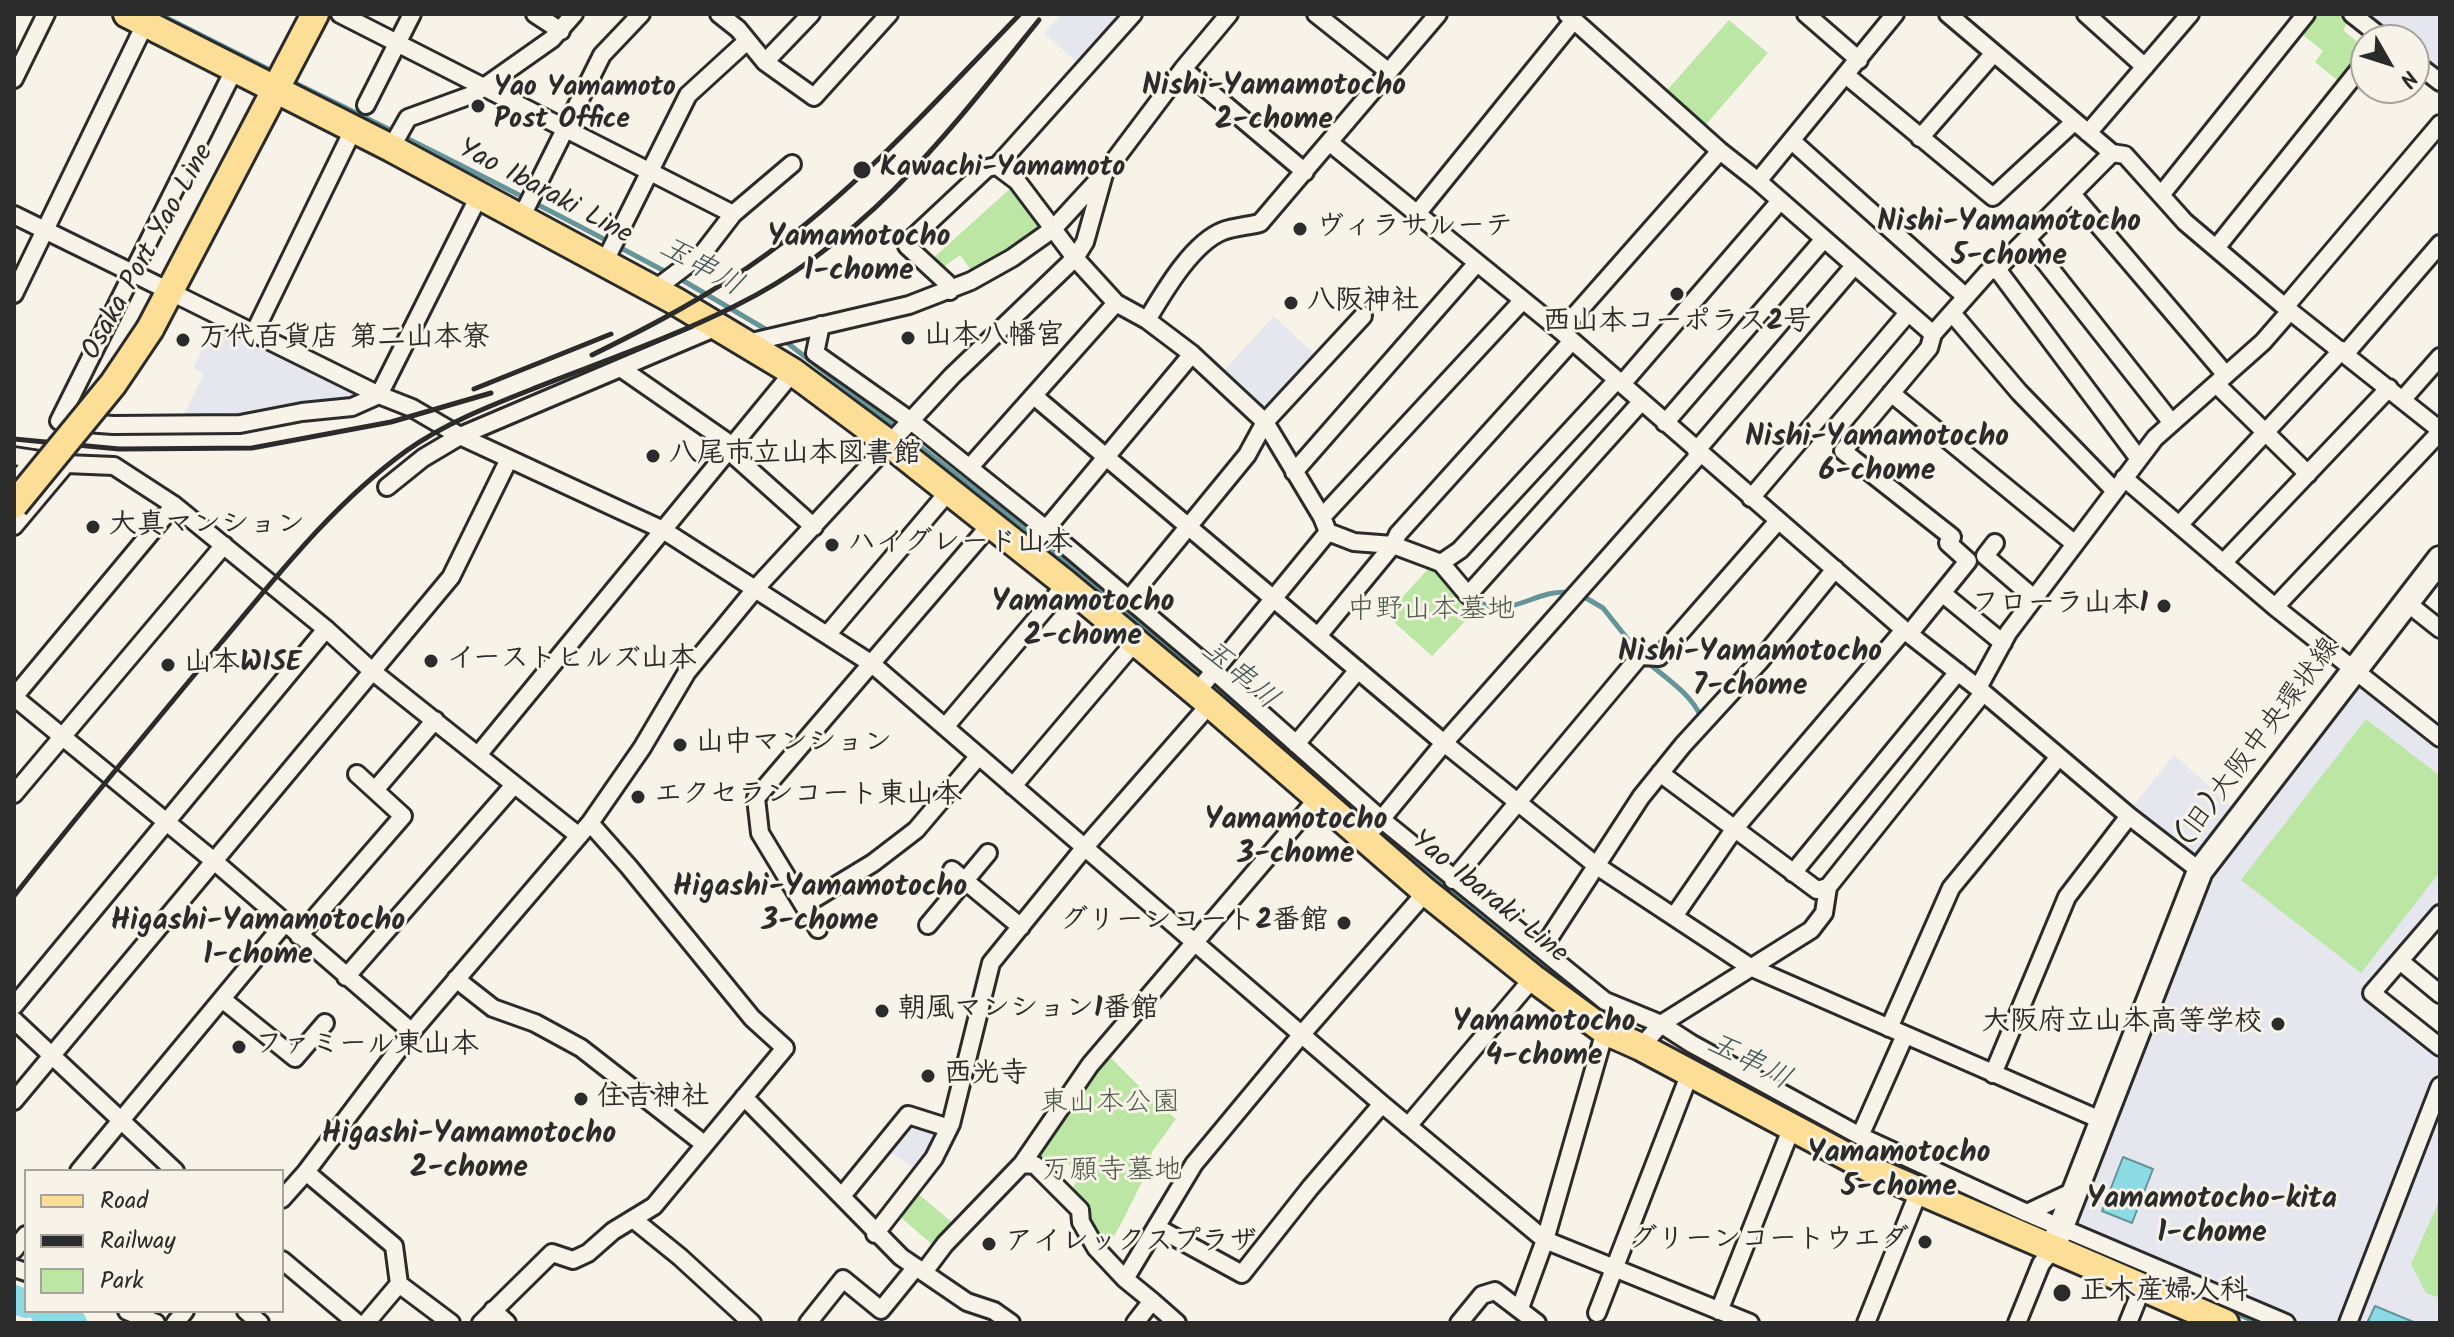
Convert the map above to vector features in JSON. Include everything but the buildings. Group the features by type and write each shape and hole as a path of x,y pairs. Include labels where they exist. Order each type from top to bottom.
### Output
{"main road":[{"name":"Osaka Port Yao Line","path":"14,505 106,394 150,329 315,14"},
{"name":"Yao Ibaraki Line","path":"136,18 235,68 280,80 353,130 396,139 479,196 654,290 902,433 949,491 991,524 1037,539 1066,584 1135,642 1207,686 1318,798 1374,828 1426,892 1605,1031 1641,1047 1878,1173 1919,1191 2057,1240 2142,1288 2225,1323"}],"street":[{"path":"14,79 46,14"},
{"path":"340,14 733,214"},
{"path":"366,105 412,14"},
{"path":"535,14 561,31"},
{"path":"396,139 408,118 474,94 561,31 574,14"},
{"path":"521,218 602,55 641,14"},
{"path":"719,14 738,29 765,62 814,97 884,20 865,14"},
{"path":"765,62 811,14"},
{"path":"950,291 947,283 907,243 987,168 997,166 1133,14"},
{"path":"743,344 909,305 950,291 992,270 1053,229 1104,174 1229,14"},
{"path":"1316,14 1389,72"},
{"path":"1147,320 1191,255 1221,232 1260,223 1438,14"},
{"path":"1806,14 1859,60"},
{"path":"1758,181 1895,14"},
{"path":"1948,14 1967,20 1994,53 2074,122 2112,153 2125,155 2185,222 2440,431 2275,607"},
{"path":"2086,14 2145,67"},
{"path":"2088,133 2190,14"},
{"path":"2161,195 2306,14"},
{"path":"1416,215 1570,17 1933,334"},
{"path":"14,294 45,230 136,18"},
{"path":"604,263 688,95 747,41"},
{"path":"1920,138 1994,53"},
{"path":"235,68 59,421 113,425 240,424 302,412 352,407 379,395 479,196"},
{"path":"1183,69 1305,172"},
{"path":"1847,76 1993,197 2074,122"},
{"path":"2216,248 2350,81"},
{"path":"1641,1047 1661,1024 1811,930 1824,913 1828,887 1981,690 2003,643 2119,484 2155,438 2263,342 2440,124"},
{"path":"254,333 353,130"},
{"path":"1792,141 1966,297"},
{"path":"1329,142 1567,336 1907,632 2200,871"},
{"path":"1318,636 1393,545 1398,534 1720,151"},
{"path":"1675,915 1735,828 1968,561 1948,543 1952,537 1843,451 1929,348 1933,334 1988,272 1997,269 2112,153"},
{"path":"654,290 703,253 733,214 792,164"},
{"path":"997,166 1017,181 1075,258 1116,303 1147,320 1192,354 1265,422 1325,525 1354,542 1393,545 1441,563 1468,595 1641,402"},
{"path":"284,1197 412,1032 585,829 642,748 687,672 756,588 952,376 1075,258 1085,242 1104,174"},
{"path":"2072,194 2264,433 2308,474"},
{"path":"1441,563 1460,550 1619,382 1780,201"},
{"path":"14,215 161,287"},
{"path":"1665,423 1824,239"},
{"path":"2027,239 2172,423"},
{"path":"2180,524 2344,352 2440,244"},
{"path":"1294,472 1477,263"},
{"path":"1374,828 1444,743 1698,453 1854,266"},
{"path":"1997,269 2139,459"},
{"path":"181,297 379,395 412,408 460,436 663,530 756,588 872,664 1382,1104 1545,1240 1750,1323"},
{"path":"875,1234 934,1158 949,1128 991,963 1085,847 1274,599 1325,525 1523,300"},
{"path":"970,467 1116,303"},
{"path":"1751,498 1908,313"},
{"path":"1952,313 2010,383 2119,484 2180,524 2275,607 2440,738"},
{"path":"1129,599 1247,455 1265,422 1363,316"},
{"path":"821,325 815,353 902,433 970,467 1037,539 1129,599 1207,686 1296,744 1374,828 1453,880 1605,1001 1661,1024 1860,1136 2027,1213 2057,1240 2286,1323"},
{"path":"387,487 423,458 460,436 717,327"},
{"path":"1037,539 1192,354"},
{"path":"2403,399 2440,357"},
{"path":"622,369 731,448 814,527"},
{"path":"478,755 793,372"},
{"path":"2223,563 2389,388"},
{"path":"1891,393 2075,544"},
{"path":"1034,396 1444,743 1597,866 1750,967 2103,1121"},
{"path":"14,456 66,464 114,466 174,505 514,785 585,829 752,1018 785,1048 654,1206 613,1231 588,1253 573,1260 552,1253 481,1323"},
{"path":"14,483 34,459"},
{"path":"14,1101 451,577 509,459"},
{"path":"14,526 66,464"},
{"path":"827,635 949,491"},
{"path":"174,505 14,697 214,861 412,1032"},
{"path":"1453,880 1640,656 1659,657 1778,521"},
{"path":"818,929 760,833 756,798 991,524"},
{"path":"1995,543 1985,556 2034,598"},
{"path":"14,794 224,545"},
{"name":"(旧)大阪中央環状線","path":"2057,1240 2200,871 2439,561"},
{"path":"1542,949 1641,797 1760,661 1835,569"},
{"path":"945,727 1066,584"},
{"path":"1942,593 2003,643"},
{"path":"2406,602 2440,629"},
{"path":"14,1006 326,629"},
{"path":"1013,786 1135,642"},
{"path":"1296,744 1358,670"},
{"path":"1793,873 1958,672"},
{"path":"375,790 435,720"},
{"path":"804,905 873,863 916,830 978,757"},
{"path":"1860,1136 1951,888 2058,758"},
{"path":"1660,773 1817,890 1828,887"},
{"path":"299,936 403,816 357,774"},
{"path":"346,977 514,785"},
{"path":"808,1323 843,1279 881,1310 920,1270 1022,1164 1090,1065 1318,798"},
{"path":"1993,1074 2067,897 2129,816"},
{"path":"928,925 958,875 988,853"},
{"path":"958,875 1021,927"},
{"path":"1125,1279 1194,1164 1426,892"},
{"path":"2440,914 2372,993 2440,1047"},
{"path":"81,1169 284,924"},
{"path":"2400,961 2440,994"},
{"path":"1408,1126 1533,978"},
{"path":"456,979 493,1008 535,1023 581,1048 704,1144"},
{"path":"222,999 295,1058 325,1023"},
{"path":"14,1020 173,1169"},
{"path":"1520,1308 1545,1240 1605,1031"},
{"path":"1597,1313 1690,1073"},
{"path":"2348,1323 2440,1086"},
{"path":"744,1097 842,1196 875,1234 967,1302 994,1311 1011,1323"},
{"path":"1156,1227 1242,1274 1382,1104"},
{"path":"842,1196 908,1115 949,1128"},
{"path":"1719,1311 1792,1127"},
{"path":"1022,1164 1035,1165 1080,1210 1081,1222 1096,1248 1125,1279 1177,1323"},
{"path":"306,1172 394,1246 399,1284 451,1323"},
{"path":"2027,1213 2078,1190"},
{"path":"1866,1323 1919,1191"},
{"path":"633,1219 752,1323"},
{"path":"2017,1323 2041,1264 2057,1240"},
{"path":"284,1262 357,1323"},
{"path":"366,1323 399,1284"},
{"path":"2128,1323 2142,1288"},
{"path":"1459,1323 1482,1295 1495,1291 1537,1323"},
{"path":"1135,1323 1152,1301"},
{"path":"493,1310 507,1323"},
{"path":"132,1313 156,1323"}],"shaded area":[{"path":"1062,14 1130,14 1083,68 1044,33"},
{"path":"2365,14 2440,14 2440,74 2430,66 2430,24 2378,24"},
{"path":"1274,316 1316,356 1264,411 1222,372"},
{"path":"216,323 355,391 352,396 283,410 183,417 204,373 193,368"},
{"name":"大阪府立山本高等学校","path":"2365,686 2440,747 2440,907 2364,993 2440,1055 2440,1078 2343,1323 2306,1323 2074,1229 2212,874 2357,687"},
{"path":"2174,755 2233,807 2197,855 2132,807"},
{"path":"2440,1105 2440,1323 2355,1323"},
{"path":"912,1124 936,1132 940,1139 920,1173 888,1150 904,1128"}],"green space":[{"path":"2312,14 2342,14 2349,20 2343,30 2350,36 2350,76 2343,85 2315,62 2323,51 2298,31"},
{"path":"1729,20 1768,53 1702,129 1663,95"},
{"path":"1014,185 1048,226 974,274 960,255 941,269 930,261"},
{"name":"中野山本墓地","path":"1430,567 1483,603 1432,656 1386,615"},
{"path":"2366,719 2440,776 2440,872 2361,973 2241,880"},
{"path":"1107,1054 1176,1119 1152,1152 1147,1172 1104,1252 1086,1224 1089,1217 1069,1195 1082,1172 1062,1160 1052,1176 1033,1160"},
{"path":"915,1191 955,1225 936,1248 897,1214"},
{"path":"2440,1199 2440,1298 2426,1293 2411,1264"}],"water":[{"path":"2123,1157 2153,1169 2132,1223 2102,1211"},
{"path":"2375,1306 2416,1323 2367,1323"}],"waterway":[{"name":"玉串川","path":"159,14 276,73"},
{"name":"玉串川","path":"289,80 668,273"},
{"name":"玉串川","path":"677,277 772,333"},
{"name":"玉串川","path":"781,338 1044,543 1181,657 1364,818 1598,1010"},
{"path":"1473,599 1499,607 1546,595 1571,593"},
{"path":"1581,595 1603,608 1638,652"},
{"path":"1647,662 1685,694 1701,717"},
{"name":"玉串川","path":"1677,1052 1979,1203"},
{"name":"玉串川","path":"2021,1221 2053,1234"},
{"name":"玉串川","path":"2066,1239 2258,1323"},
{"path":"14,1299 24,1303"},
{"path":"48,1313 73,1323"}],"railway":[{"path":"592,355 704,296 801,228 898,140 1020,14"},
{"path":"14,896 285,567 330,517 379,472 435,432 514,396 685,329 735,306 782,280 826,250 903,181 1039,20"},
{"path":"474,389 611,334"},
{"path":"14,439 119,449 252,448 391,422 491,393"}],"place":[{"name":"Yao Yamamoto Post Office","path":"478,106"},
{"name":"Kawachi-Yamamoto","path":"862,170"},
{"name":"ヴィラサルーテ","path":"1300,229"},
{"name":"西山本コーポラス2号","path":"1677,294"},
{"name":"八阪神社","path":"1291,303"},
{"name":"山本八幡宮","path":"908,338"},
{"name":"万代百貨店 第二山本寮","path":"183,340"},
{"name":"八尾市立山本図書館","path":"653,456"},
{"name":"大真マンション","path":"93,527"},
{"name":"ハイグレード山本","path":"832,545"},
{"name":"フローラ山本1","path":"2164,606"},
{"name":"イーストヒルズ山本","path":"431,661"},
{"name":"山本WISE","path":"168,665"},
{"name":"山中マンション","path":"680,745"},
{"name":"エクセランコート東山本","path":"638,797"},
{"name":"グリーンコート2番館","path":"1344,923"},
{"name":"朝風マンション1番館","path":"882,1011"},
{"name":"大阪府立山本高等学校","path":"2278,1024"},
{"name":"ファミール東山本","path":"239,1047"},
{"name":"西光寺","path":"928,1076"},
{"name":"住吉神社","path":"581,1099"},
{"name":"グリーンコートウエダ","path":"1925,1242"},
{"name":"アイレックスプラザ","path":"989,1244"},
{"name":"正木産婦人科","path":"2062,1293"}],"district":[{"name":"Nishi-Yamamotocho 2-chome","path":"1274,106"},
{"name":"Nishi-Yamamotocho 5-chome","path":"2009,242"},
{"name":"Yamamotocho 1-chome","path":"859,257"},
{"name":"Nishi-Yamamotocho 6-chome","path":"1877,457"},
{"name":"Yamamotocho 2-chome","path":"1083,622"},
{"name":"Nishi-Yamamotocho 7-chome","path":"1750,672"},
{"name":"Yamamotocho 3-chome","path":"1296,840"},
{"name":"Higashi-Yamamotocho 3-chome","path":"820,907"},
{"name":"Higashi-Yamamotocho 1-chome","path":"258,941"},
{"name":"Yamamotocho 4-chome","path":"1544,1042"},
{"name":"Higashi-Yamamotocho 2-chome","path":"469,1154"},
{"name":"Yamamotocho 5-chome","path":"1899,1173"},
{"name":"Yamamotocho-kita 1-chome","path":"2212,1219"}],"park label":[{"name":"東山本公園","path":"1110,1105"},
{"name":"万願寺墓地","path":"1112,1173"}]}
